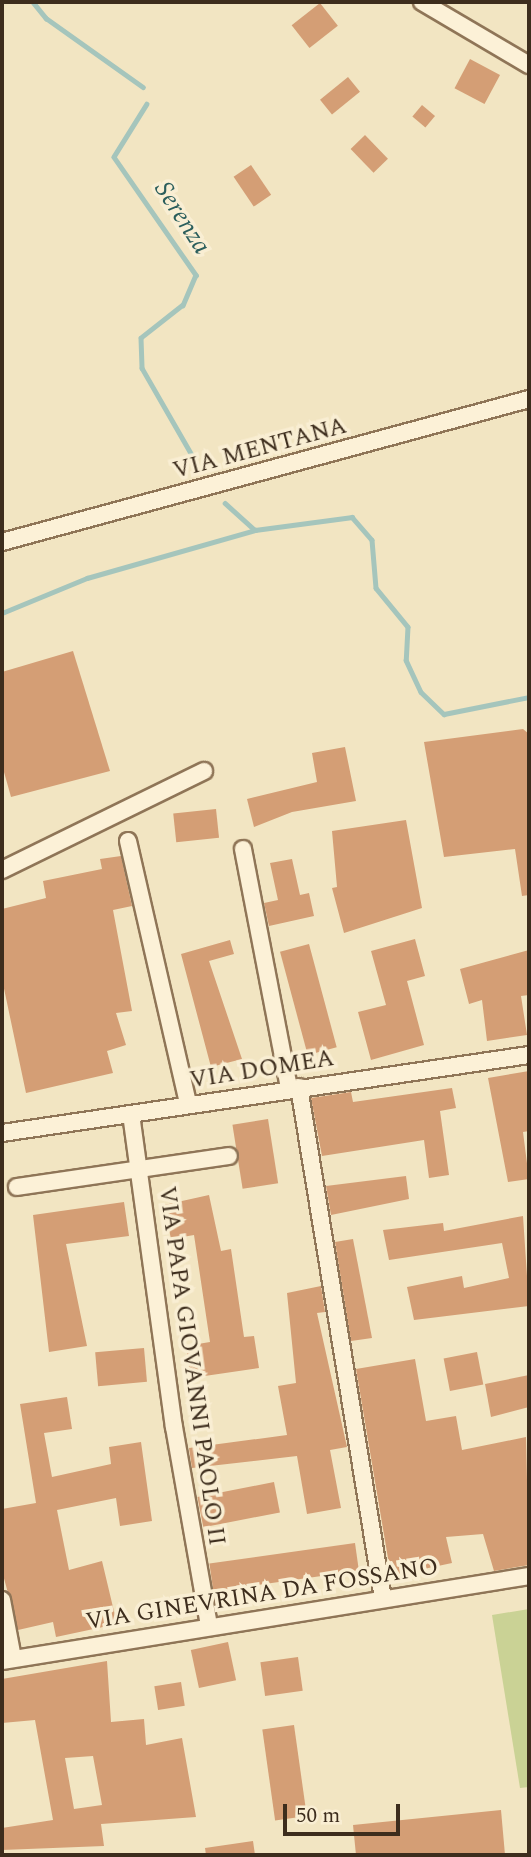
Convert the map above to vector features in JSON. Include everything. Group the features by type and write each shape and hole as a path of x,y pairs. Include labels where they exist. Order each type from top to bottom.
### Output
{"street":[{"path":"422,2 529,65"},
{"name":"VIA MENTANA","path":"2,542 529,400"},
{"path":"2,870 204,771"},
{"path":"128,841 188,1104"},
{"path":"243,849 294,1087 383,1599"},
{"name":"VIA DOMEA","path":"2,1133 294,1087 529,1055"},
{"name":"VIA PAPA GIOVANNI PAOLO II","path":"131,1114 174,1427 209,1625"},
{"path":"17,1187 139,1166 229,1156"},
{"name":"VIA GINEVRINA DA FOSSANO","path":"7,1659 529,1576"},
{"path":"2,1600 7,1659"}],"green space":[{"path":"529,1609 529,1787 520,1788 492,1615"}],"building":[{"path":"320,3 338,26 309,48 292,25"},
{"path":"470,59 500,75 485,104 455,88"},
{"path":"348,77 360,92 332,114 320,100"},
{"path":"422,105 435,116 425,127 412,116"},
{"path":"365,135 388,159 374,173 351,149"},
{"path":"251,165 271,195 254,207 234,177"},
{"path":"73,651 110,771 11,797 2,765 2,672"},
{"path":"523,729 529,734 529,895 522,896 515,849 444,857 424,742"},
{"path":"345,747 356,801 292,812 254,827 247,799 317,782 312,753"},
{"path":"216,809 219,838 176,842 173,813"},
{"path":"406,820 422,908 344,933 332,888 337,887 332,831"},
{"path":"121,856 132,906 113,910 132,1011 116,1013 126,1045 107,1051 113,1073 26,1093 2,979 2,909 46,898 43,881 102,869 100,859"},
{"path":"292,859 300,895 309,893 314,916 269,926 264,903 278,900 270,863"},
{"path":"415,939 425,976 407,981 424,1045 371,1060 358,1012 386,1005 371,951"},
{"path":"230,940 234,954 209,961 242,1059 211,1067 181,954"},
{"path":"309,944 337,1047 308,1055 280,952"},
{"path":"529,950 529,995 521,996 527,1035 487,1041 482,1000 469,1004 460,969"},
{"path":"529,1071 529,1131 523,1132 529,1179 508,1182 488,1078"},
{"path":"452,1088 456,1108 440,1111 449,1175 429,1178 424,1140 322,1156 311,1098 351,1092 353,1102"},
{"path":"268,1119 278,1183 243,1189 232,1125"},
{"path":"406,1176 409,1199 331,1215 326,1186"},
{"path":"209,1195 221,1251 231,1249 244,1337 254,1336 259,1368 191,1378 186,1346 210,1342 194,1235 171,1239 164,1205"},
{"path":"124,1202 129,1236 66,1244 87,1346 49,1352 33,1215"},
{"path":"523,1216 529,1306 414,1320 407,1287 462,1276 464,1288 509,1278 502,1243 389,1260 383,1230 443,1223 444,1231"},
{"path":"353,1239 372,1338 351,1341 335,1242"},
{"path":"321,1286 325,1312 317,1313 347,1447 330,1450 341,1508 307,1514 297,1456 192,1468 189,1448 287,1435 278,1386 296,1383 287,1293"},
{"path":"144,1348 147,1382 98,1386 95,1352"},
{"path":"477,1352 483,1384 450,1391 444,1358"},
{"path":"415,1359 426,1421 456,1416 462,1450 526,1437 529,1565 494,1571 483,1534 446,1537 452,1563 391,1576 356,1369"},
{"path":"529,1375 529,1407 491,1417 485,1384"},
{"path":"67,1397 72,1429 44,1433 52,1477 111,1464 109,1447 141,1442 152,1521 120,1526 116,1498 57,1510 69,1570 102,1561 117,1624 56,1637 53,1622 18,1630 2,1571 2,1509 36,1503 20,1404"},
{"path":"274,1482 280,1512 203,1527 197,1497"},
{"path":"355,1543 359,1571 213,1591 209,1563"},
{"path":"228,1642 236,1680 199,1688 191,1650"},
{"path":"298,1657 303,1691 265,1696 260,1662"},
{"path":"107,1661 111,1722 144,1719 146,1745 182,1738 196,1817 101,1824 104,1846 2,1850 2,1828 53,1820 35,1720 2,1723 2,1679","holes":["93,1756 102,1805 74,1809 65,1758"]},
{"path":"181,1682 185,1706 158,1710 154,1686"},
{"path":"294,1725 307,1816 275,1821 262,1729"},
{"path":"501,1810 505,1855 356,1855 353,1825"},
{"path":"253,1841 255,1855 206,1855 205,1848"}],"waterway":[{"name":"Serenza","path":"33,2 46,18 143,87"},
{"name":"Serenza","path":"147,104 114,157 196,275 183,305 141,338 142,368 195,460"},
{"name":"Serenza","path":"225,503 254,529"},
{"name":"Serenza","path":"2,613 87,578 255,530 352,517 372,540 376,588 408,627 406,660 421,692 444,714 529,697"}]}
